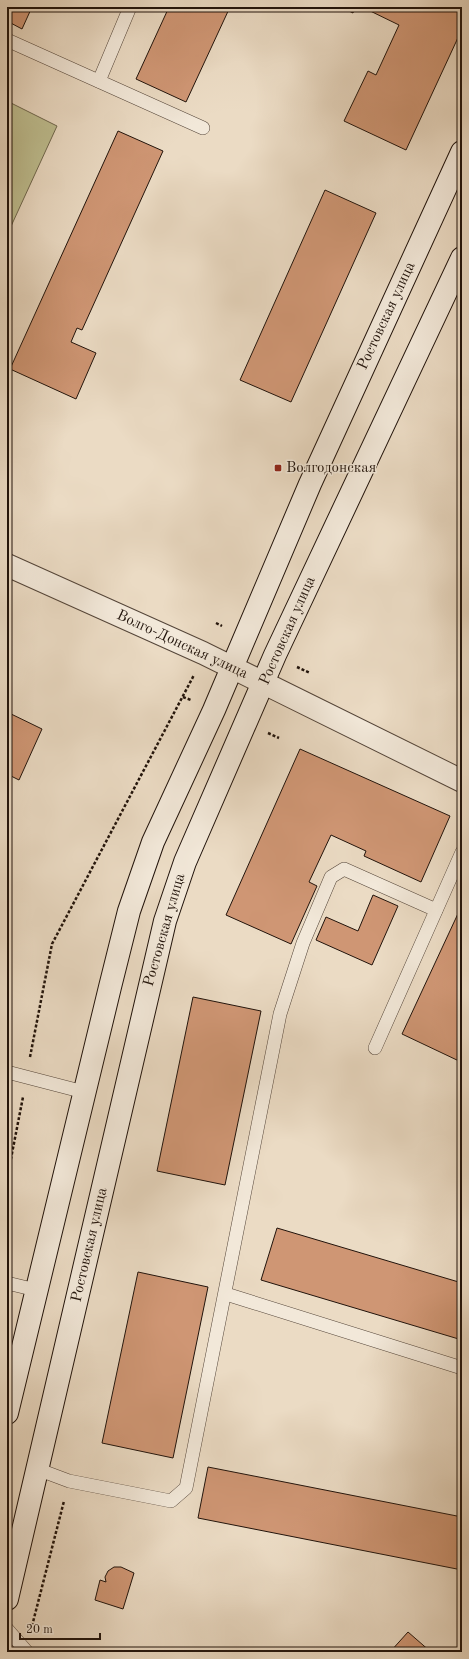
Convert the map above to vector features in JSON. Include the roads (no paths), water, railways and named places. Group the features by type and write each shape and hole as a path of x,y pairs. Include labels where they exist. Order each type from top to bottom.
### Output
{"street":[{"name":"Ростовская улица","path":"7,1413 84,1092 130,911 153,842 232,667 310,484 462,152"},
{"name":"Ростовская улица","path":"7,1599 165,921 185,862 264,683 358,477 462,258"},
{"name":"Волго-Донская улица","path":"7,565 232,667 462,781"}],"lane":[{"path":"99,81 130,7"},
{"path":"7,40 203,128"},
{"path":"375,1048 462,852"},
{"path":"38,1469 69,1481 171,1501 186,1488 226,1294 280,1014 303,943 331,877 344,870 436,910"},
{"path":"7,1072 84,1092"},
{"path":"7,1283 36,1290"},
{"path":"226,1294 462,1368"},
{"path":"7,1629 27,1651"}],"place":[{"name":"Волгодонская","path":"278,468"}]}
